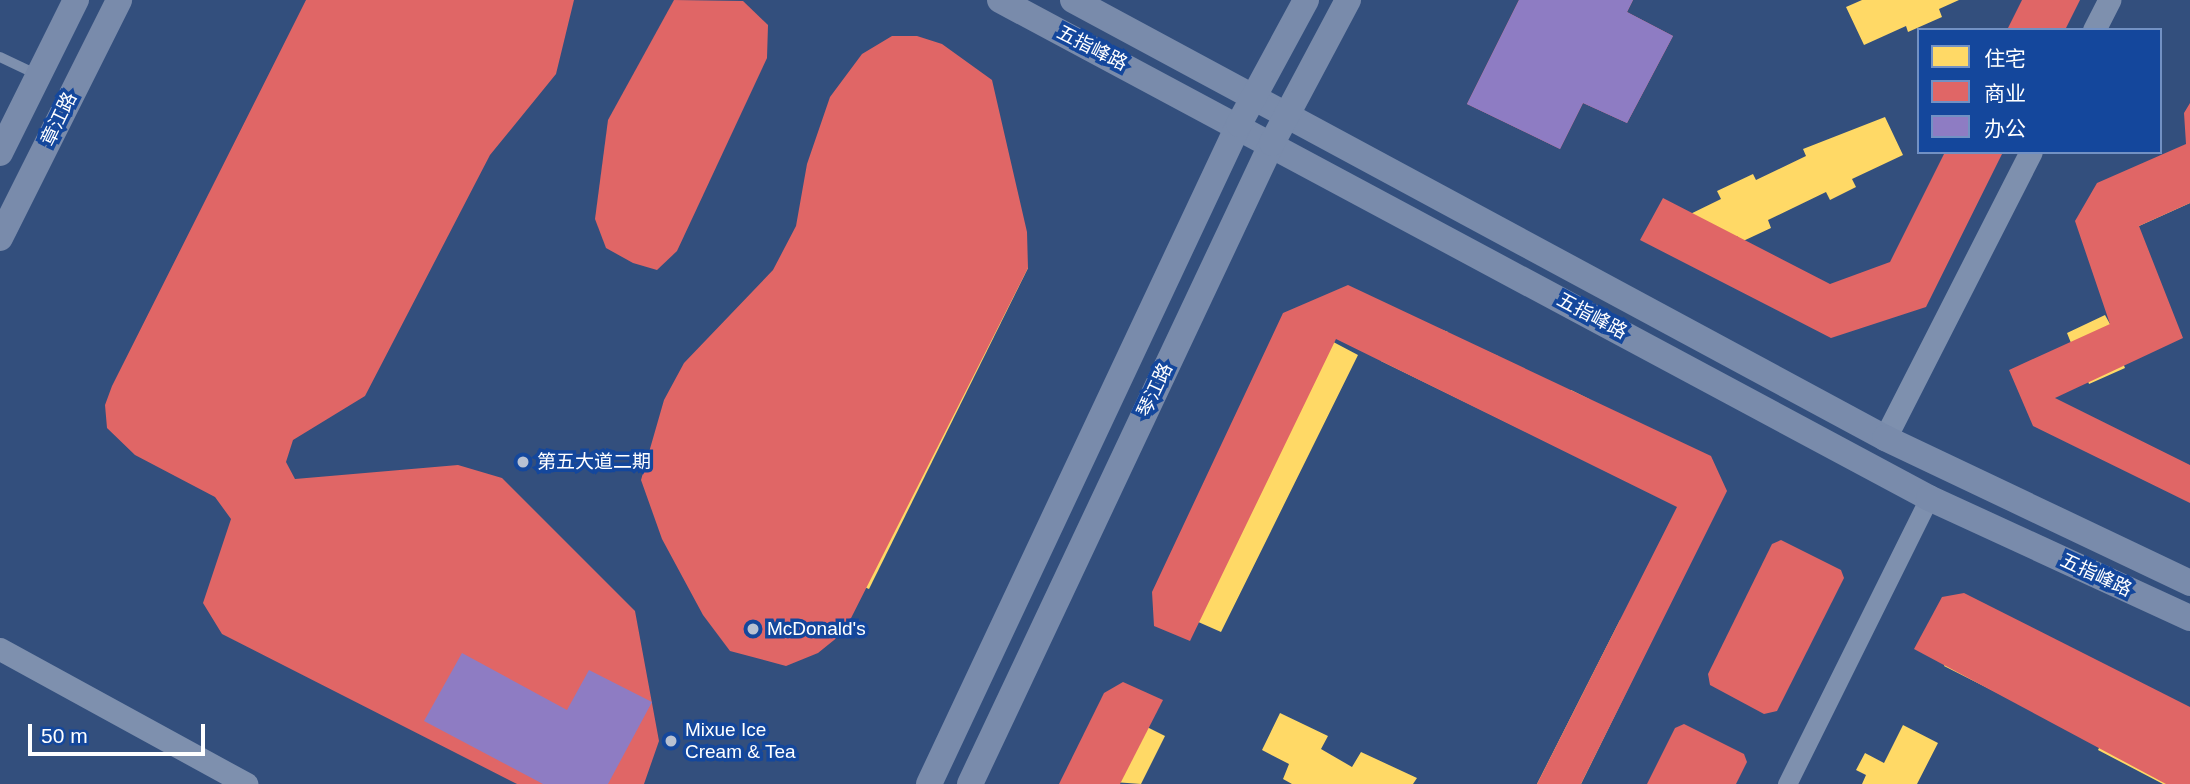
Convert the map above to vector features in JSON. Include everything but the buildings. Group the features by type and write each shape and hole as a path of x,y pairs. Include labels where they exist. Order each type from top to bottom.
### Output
{"main road":[{"name":"章江路","path":"0,153 76,0"},
{"name":"章江路","path":"0,238 118,0"},
{"name":"五指峰路","path":"1000,0 1272,142 1929,498 2190,618"},
{"name":"五指峰路","path":"1073,0 1885,438 2190,583"},
{"name":"琴江路","path":"929,784 1238,124 1306,0"},
{"name":"琴江路","path":"970,784 1272,142 1348,0"}],"street":[{"path":"2095,28 2109,0"},
{"path":"1885,438 2030,154"},
{"path":"1787,784 1929,498"},
{"path":"0,649 247,784"}],"lane":[{"path":"0,57 39,75"}],"place":[{"name":"第五大道二期","path":"523,462"},
{"name":"McDonald's","path":"753,629"},
{"name":"Mixue Ice Cream & Tea","path":"671,741"}]}
